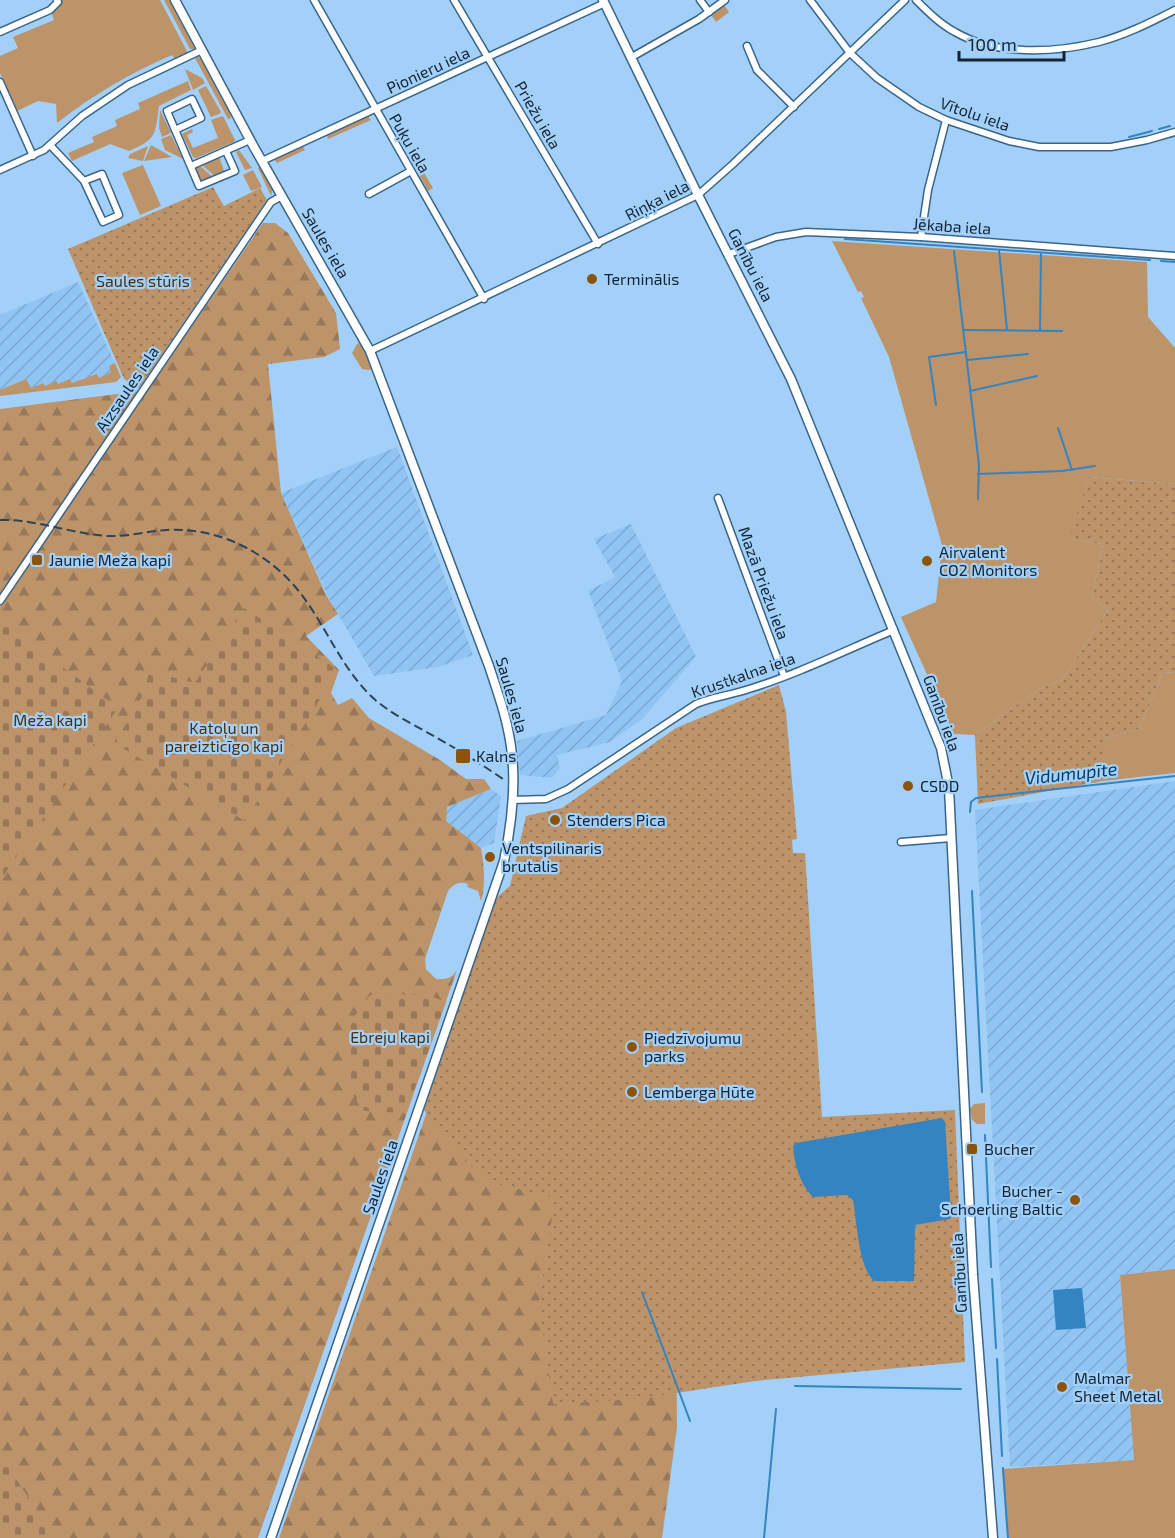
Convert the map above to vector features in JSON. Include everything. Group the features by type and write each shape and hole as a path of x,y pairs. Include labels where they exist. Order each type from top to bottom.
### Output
{"street":[{"path":"0,32 50,10 58,2 57,0"},
{"name":"Saules iela","path":"175,0 250,140 370,351 503,707 513,757 512,800 508,840 502,868 272,1538"},
{"name":"Puķu iela","path":"314,0 484,299"},
{"name":"Priežu iela","path":"454,0 598,244"},
{"path":"700,0 709,12"},
{"path":"632,57 709,12 725,0"},
{"name":"Vītolu iela","path":"810,0 850,53 877,78 897,94 946,120 1009,141 1039,147 1111,147 1175,132"},
{"name":"Riņķa iela","path":"370,351 484,299 698,195 905,0"},
{"path":"916,0 939,22 957,33 986,44 1017,50 1055,49 1099,42 1141,27 1175,10"},
{"name":"Pionieru iela","path":"262,161 488,58 604,1"},
{"name":"Ganību iela","path":"604,1 791,379 941,748 949,788 973,1275 993,1538"},
{"path":"747,46 757,70 794,107"},
{"path":"0,170 33,156 50,145 56,136 82,116 128,85 202,50"},
{"path":"0,82 33,156"},
{"path":"175,130 201,118 192,99 167,111 175,130 191,166 199,186 235,171 226,151"},
{"path":"921,237 928,190 946,120"},
{"path":"191,166 250,140"},
{"path":"50,145 84,181 103,222 119,215 102,174 84,181"},
{"path":"369,194 411,171"},
{"name":"Aizsaules iela","path":"0,601 271,202 282,196"},
{"name":"Jēkaba iela","path":"729,254 776,237 806,232 921,237 1175,256"},
{"name":"Mazā Priežu iela","path":"718,498 784,676"},
{"name":"Krustkalna iela","path":"512,800 546,799 568,789 696,704 714,697 748,690 894,630"},
{"path":"901,842 951,838"}],"shaded area":[{"path":"78,282 115,363 109,366 111,372 99,378 85,380 84,378 72,383 44,386 42,383 30,389 26,379 0,390 0,315"},
{"path":"397,447 473,655 438,667 374,676 327,595 281,493"},
{"path":"631,524 696,657 642,719 610,742 557,755 560,768 552,778 520,775 517,741 606,715 622,681 588,591 615,577 594,539"},
{"path":"1175,781 1175,1269 1120,1275 1134,1460 1010,1467 975,810"},
{"path":"491,789 501,796 494,843 481,848 445,821 447,807"},
{"path":"942,1118 945,1122 950,1219 915,1225 914,1281 874,1281 861,1255 853,1200 847,1195 813,1197 798,1173 793,1146 796,1143"},
{"path":"1082,1288 1086,1328 1056,1330 1053,1290"}],"green space":[{"path":"61,0 160,0 188,53 175,59 172,55 141,69 84,103 57,123 56,104 38,101 17,111 0,73 0,56 18,48 13,37 54,20 52,14 58,8"},
{"path":"164,0 171,0 196,49 190,49"},
{"path":"724,5 729,12 716,22 711,15"},
{"path":"195,58 201,58 228,106 231,118 228,119"},
{"path":"185,69 202,78 205,83 193,90"},
{"path":"188,81 191,90 159,106 155,130 145,143 129,151 110,144 72,161 68,153 94,142 92,137 117,126 115,120 140,109 138,103"},
{"path":"206,86 221,112 211,117 198,90"},
{"path":"160,110 171,133 162,137 159,128"},
{"path":"223,116 234,142 196,158 193,157 182,134 192,129 193,132 187,135 193,148 218,138 211,120"},
{"path":"368,116 371,120 328,139 327,135"},
{"path":"171,135 183,159 165,150 161,139"},
{"path":"151,145 172,157 144,161"},
{"path":"148,146 143,161 128,158 130,154"},
{"path":"303,146 305,150 277,163 274,159"},
{"path":"239,150 252,168 245,170 236,152"},
{"path":"219,157 225,173 216,177 202,165"},
{"path":"143,165 161,206 140,215 122,173"},
{"path":"200,166 214,178 200,181 195,168"},
{"path":"260,166 273,189 271,196 258,168"},
{"path":"420,166 433,188 428,191 416,169"},
{"path":"253,170 262,187 251,191 243,175"},
{"name":"Saules stūris","path":"213,187 224,206 260,188 267,200 139,388 124,379 68,249"},
{"path":"263,223 275,223 288,233 336,313 340,349 324,357 268,364 281,493 326,595 338,614 306,636 339,670 331,693 338,705 352,698 369,718 440,760 466,779 484,779 491,789 447,807 446,821 481,848 484,875 483,895 481,901 478,891 462,883 448,891 425,959 426,969 436,979 451,977 457,970 258,1538 0,1538 0,409 148,390"},
{"path":"832,241 1147,262 1148,317 1175,348 1175,484 1089,477 1070,539 1103,544 1092,598 1108,610 1062,680 1039,689 975,735 954,734 901,617 936,602 942,545 889,357 861,298 864,297 861,291 858,292"},
{"path":"361,342 373,369 362,369 352,353 357,344"},
{"path":"115,363 121,377 116,382 0,396 0,390 26,379 31,388 43,383 45,386 56,381 58,384 70,379 72,383 97,374 99,378 111,372 109,366"},
{"path":"1089,477 1175,484 1175,673 1163,672 1139,729 1103,738 1103,781 978,804 975,735 1039,689 1062,680 1108,610 1092,598 1103,544 1069,539"},
{"name":"Katoļu un pareizticīgo kapi","path":"244,608 338,670 245,821 114,743 141,699 148,671 195,683"},
{"name":"Meža kapi","path":"0,621 118,708 0,881"},
{"path":"1163,672 1175,673 1175,773 1103,781 1103,738 1139,729"},
{"name":"Piedzīvojumu parks","path":"779,685 786,712 797,839 792,840 793,853 805,853 822,1117 955,1110 965,1362 755,1381 637,1399 553,1404 539,1302 555,1198 494,1183 467,1163 424,1110 495,899 510,886 526,816 562,808 676,728"},
{"path":"474,976 676,1294 677,1427 662,1538 279,1538"},
{"name":"Ebreju kapi","path":"426,994 446,1002 406,1113 364,1111 350,1091 346,1028 370,995"},
{"path":"985,1103 985,1124 977,1124 972,1120 970,1109 974,1104"},
{"path":"1175,1269 1175,1538 1007,1538 1002,1469 1134,1460 1120,1275"},
{"path":"0,1455 38,1512 60,1538 0,1538"}],"waterway":[{"path":"1159,129 1170,126"},
{"path":"1129,137 1152,131"},
{"path":"845,239 1150,260"},
{"path":"999,250 1007,330"},
{"path":"954,251 979,465 978,499"},
{"path":"1040,330 1041,253"},
{"path":"1161,261 1175,262"},
{"path":"963,330 1062,331"},
{"path":"936,405 929,357 966,352"},
{"path":"967,360 1028,354"},
{"path":"970,391 1037,376"},
{"path":"1058,428 1072,470"},
{"path":"978,474 1062,471 1095,466"},
{"name":"Vidumupīte","path":"970,812 971,802 976,798 1175,776"},
{"path":"972,891 982,1092"},
{"path":"985,1135 991,1267"},
{"path":"992,1279 996,1348"},
{"path":"642,1292 690,1421"},
{"path":"997,1359 1002,1456"},
{"path":"795,1386 961,1389"},
{"path":"764,1538 776,1409"},
{"path":"1003,1468 1008,1538"}],"railway":[{"path":"0,520 14,520 108,536 167,530 201,532 218,536 250,550 278,569 301,594 348,669 371,696 394,714 462,752 503,779"}],"place":[{"name":"Terminālis","path":"592,279"},
{"name":"Jaunie Meža kapi","path":"37,560"},
{"name":"Airvalent CO2 Monitors","path":"927,561"},
{"name":"Kalns","path":"463,756"},
{"name":"CSDD","path":"908,786"},
{"name":"Stenders Pica","path":"555,820"},
{"name":"Ventspilinaris brutalis","path":"490,857"},
{"name":"Piedzīvojumu parks","path":"632,1047"},
{"name":"Lemberga Hūte","path":"632,1092"},
{"name":"Bucher","path":"972,1149"},
{"name":"Bucher - Schoerling Baltic","path":"1075,1200"},
{"name":"Malmar Sheet Metal","path":"1062,1387"}]}
